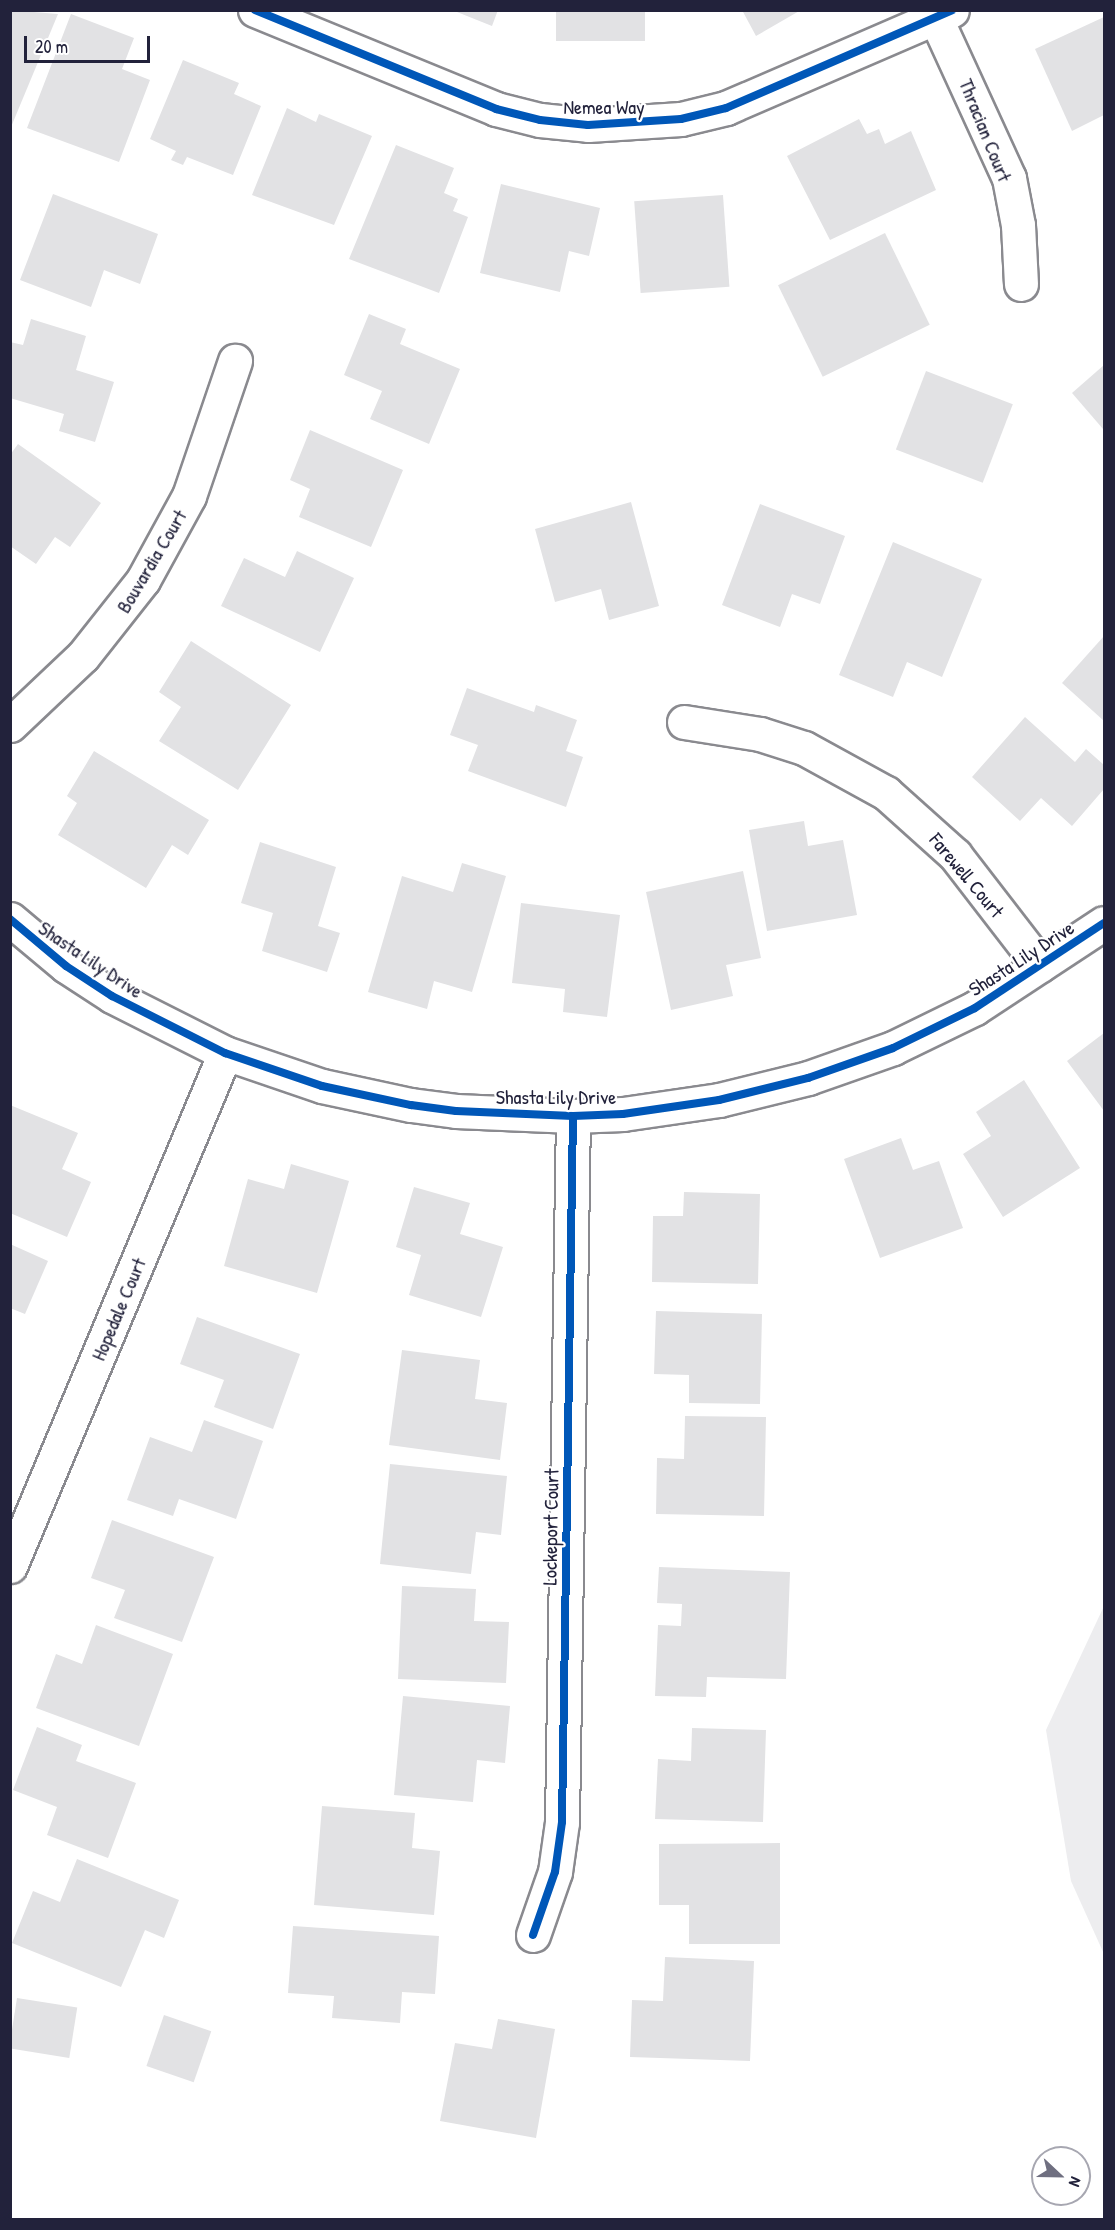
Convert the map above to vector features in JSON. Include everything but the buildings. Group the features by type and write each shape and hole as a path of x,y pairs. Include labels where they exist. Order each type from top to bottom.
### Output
{"street":[{"name":"Nemea Way","path":"255,10 496,109 540,120 588,126 681,119 726,108 940,13"},
{"name":"Thracian Court","path":"940,13 1009,178 1018,225 1021,284"},
{"name":"Bouvardia Court","path":"10,724 83,656 143,580 189,496 235,362"},
{"name":"Farewell Court","path":"684,722 760,734 804,748 885,793 955,855 1040,965"},
{"name":"Shasta Lily Drive","path":"10,920 66,966 112,996 225,1053 322,1086 411,1105 456,1111 573,1116 623,1114 719,1101 807,1078 893,1048 965,1013 1104,923"},
{"name":"Hopedale Court","path":"10,1566 225,1053"},
{"name":"Lockeport Court","path":"533,1935 555,1872 562,1822 573,1116"}],"shaded area":[{"path":"1104,1606 1104,1954 1071,1881 1046,1730"}],"cycle path":[{"path":"255,10 496,109 540,120 588,125 681,119 726,108 952,10"},
{"path":"10,919 66,966 112,996 225,1053 322,1086 411,1105 456,1111 573,1116 623,1114 719,1100 808,1078 893,1048 975,1008 1104,923"},
{"path":"533,1935 555,1872 562,1822 573,1116"}]}
